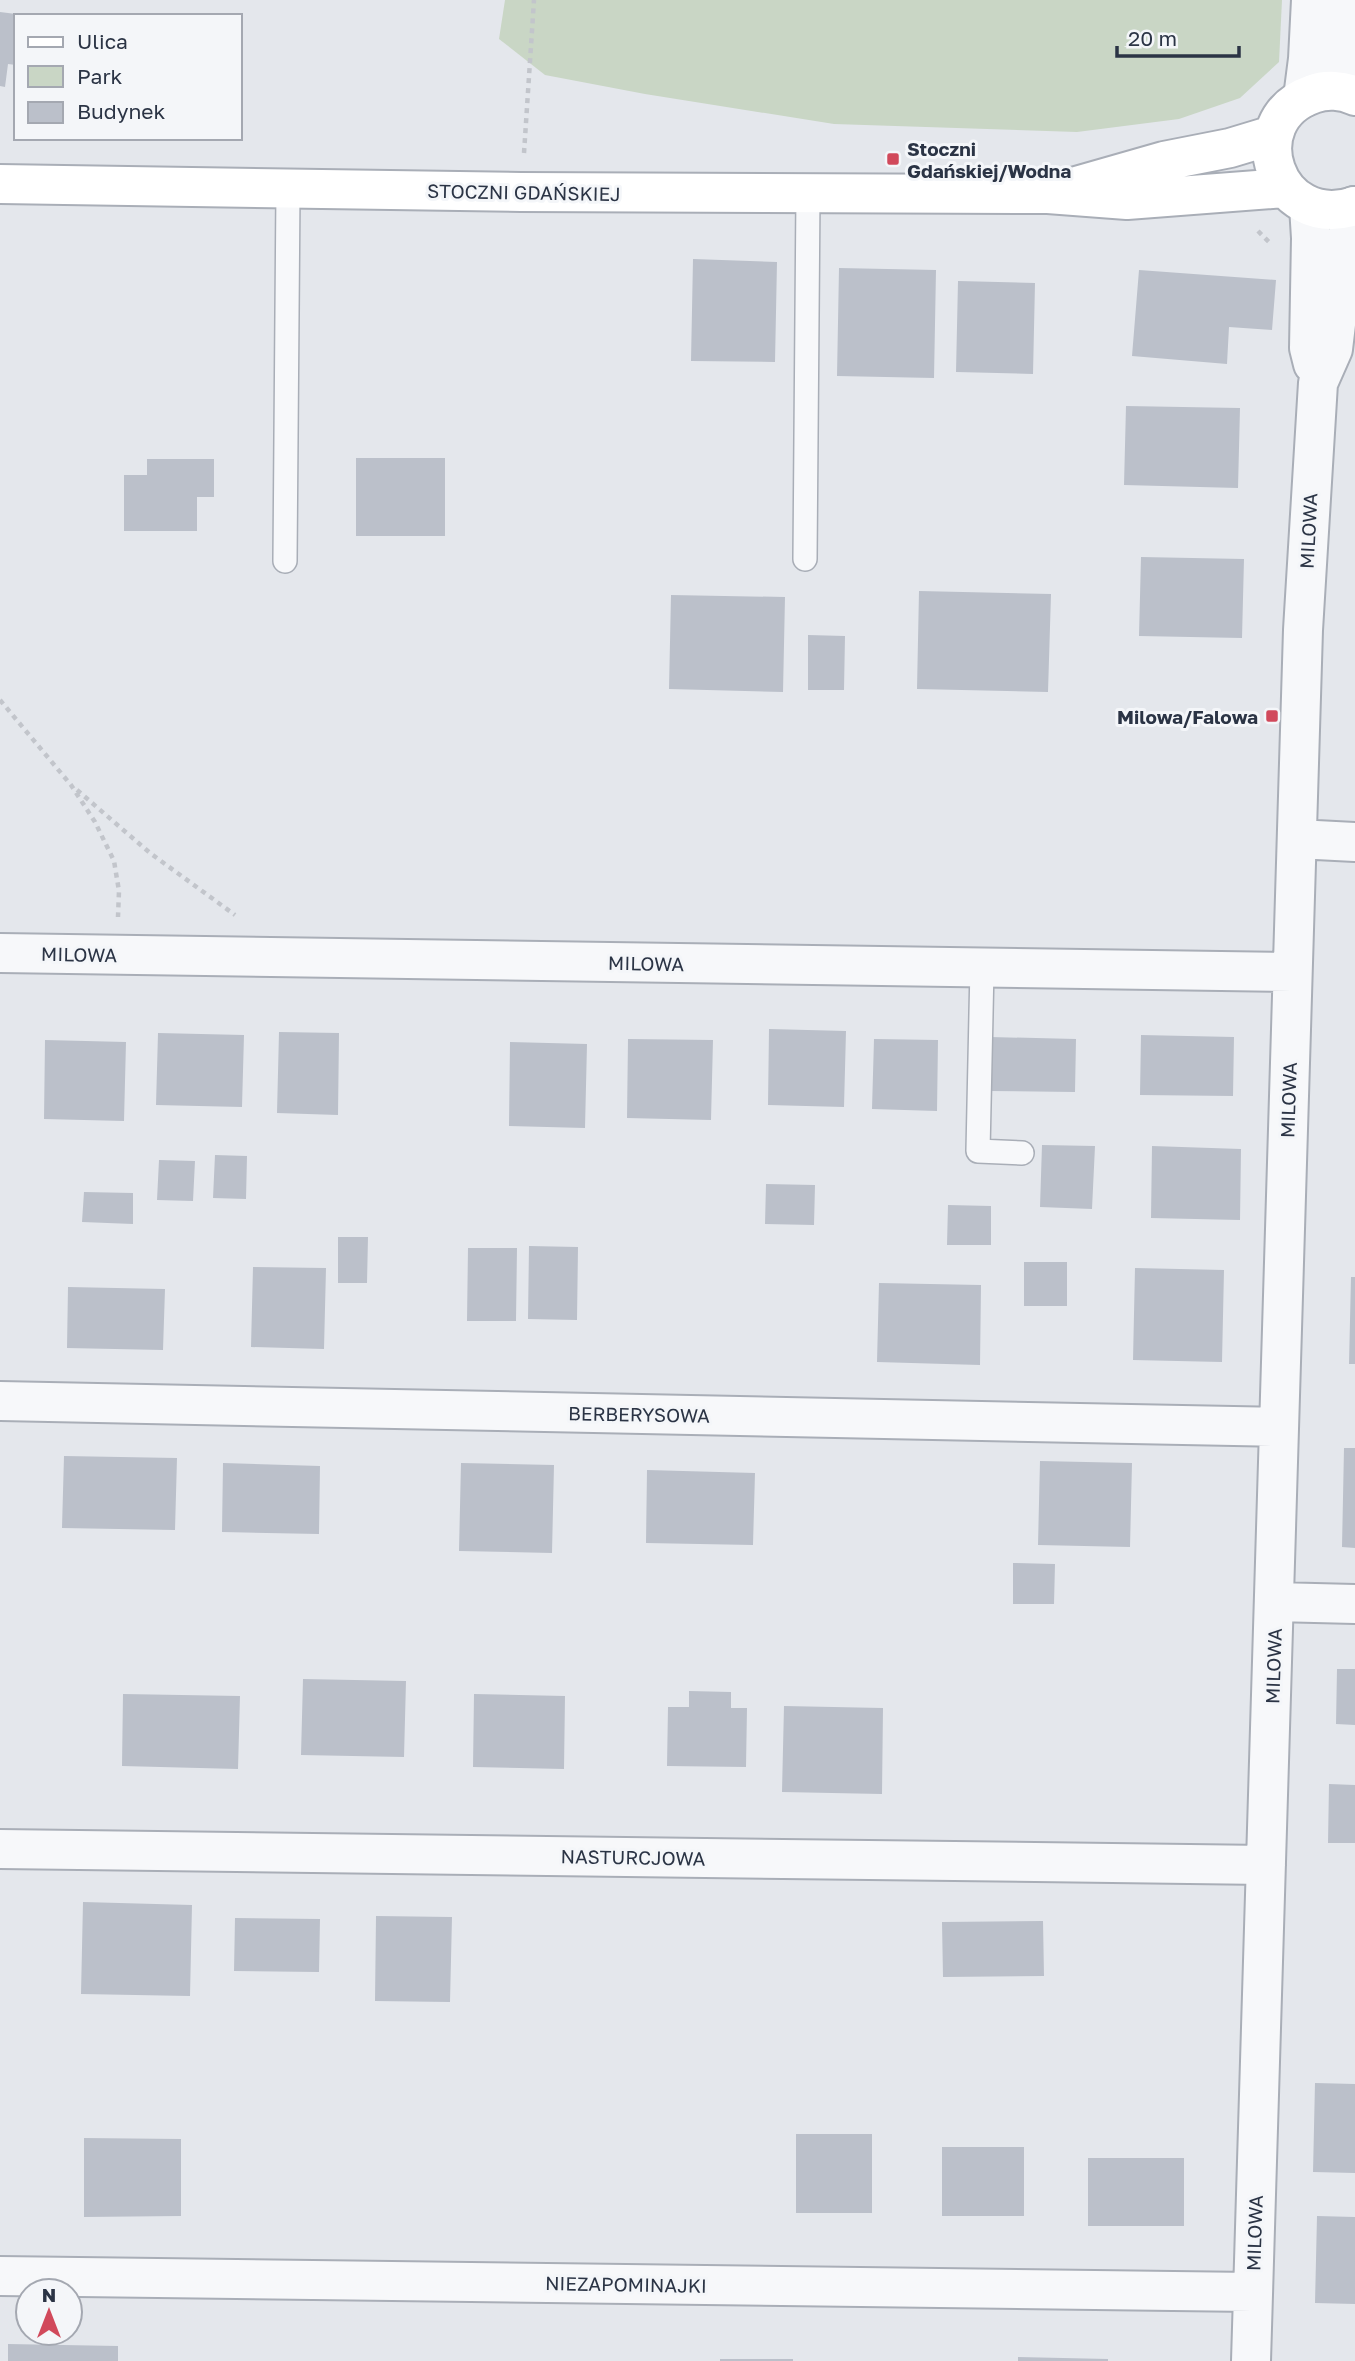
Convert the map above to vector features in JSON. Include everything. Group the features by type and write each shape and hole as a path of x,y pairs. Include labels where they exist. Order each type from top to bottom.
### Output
{"street":[{"path":"1303,98 1311,0"},
{"path":"1297,197 1275,172 1271,153 1273,135 1290,107 1303,98 1318,92 1352,94 1342,60 1345,0"},
{"name":"STOCZNI GDAŃSKIEJ","path":"1048,194 1164,161 1230,148 1273,135"},
{"name":"STOCZNI GDAŃSKIEJ","path":"0,184 288,190 1048,194 1127,200 1297,197 1324,210 1355,206"},
{"name":"MILOWA","path":"1251,2361 1303,630 1318,383 1309,348 1311,239 1297,197"},
{"name":"MILOWA","path":"1318,383 1333,349 1345,249 1355,206"},
{"path":"1297,839 1355,842"},
{"name":"MILOWA","path":"0,953 1292,972"},
{"name":"BERBERYSOWA","path":"0,1401 1279,1427"},
{"path":"1275,1602 1355,1604"},
{"name":"NASTURCJOWA","path":"0,1849 1266,1865"},
{"name":"NIEZAPOMINAJKI","path":"0,2276 1252,2292"}],"lane":[{"path":"285,561 288,190"},
{"path":"805,559 808,194"},
{"path":"982,968 978,1151 1022,1153"}],"path":[{"path":"522,192 534,0"},
{"path":"0,700 71,785 96,822 114,861 119,891 118,920 107,955"},
{"path":"71,785 150,853 236,916"}],"green space":[{"path":"505,0 1282,0 1279,62 1240,98 1179,119 1077,132 834,124 545,75 499,39"}],"building":[{"path":"0,12 16,14 14,65 8,64 5,87 0,86"},
{"path":"693,259 777,262 775,362 691,361"},
{"path":"839,268 936,270 934,378 837,376"},
{"path":"1139,270 1276,280 1272,330 1229,327 1227,364 1132,356"},
{"path":"958,281 1035,283 1033,374 956,372"},
{"path":"1126,406 1240,408 1238,488 1124,485"},
{"path":"356,458 445,458 445,536 356,536"},
{"path":"147,459 214,459 214,497 197,497 197,531 124,531 124,475 147,475"},
{"path":"1141,557 1244,559 1242,638 1139,636"},
{"path":"919,591 1051,594 1048,692 917,689"},
{"path":"671,595 785,597 783,692 669,689"},
{"path":"808,635 845,636 844,690 808,690"},
{"path":"769,1029 846,1031 844,1107 768,1105"},
{"path":"279,1032 339,1033 338,1115 277,1113"},
{"path":"158,1033 244,1035 242,1107 156,1105"},
{"path":"1141,1035 1234,1037 1233,1096 1140,1095"},
{"path":"990,1037 1076,1039 1075,1092 989,1091"},
{"path":"628,1039 713,1040 711,1120 627,1118"},
{"path":"874,1039 938,1040 937,1111 872,1109"},
{"path":"45,1040 126,1042 124,1121 44,1119"},
{"path":"510,1042 587,1044 585,1128 509,1126"},
{"path":"1042,1145 1095,1146 1092,1209 1040,1207"},
{"path":"1152,1146 1241,1149 1240,1220 1151,1218"},
{"path":"215,1155 247,1156 246,1199 213,1198"},
{"path":"159,1160 195,1161 193,1201 157,1200"},
{"path":"766,1184 815,1185 814,1225 765,1224"},
{"path":"84,1192 133,1193 133,1224 82,1222"},
{"path":"948,1205 991,1206 991,1245 947,1245"},
{"path":"338,1237 368,1237 367,1283 338,1283"},
{"path":"529,1246 578,1247 577,1320 528,1319"},
{"path":"468,1248 517,1248 516,1321 467,1321"},
{"path":"1024,1262 1067,1262 1067,1306 1024,1306"},
{"path":"253,1267 326,1268 324,1349 251,1347"},
{"path":"1135,1268 1224,1270 1222,1362 1133,1360"},
{"path":"1351,1277 1355,1277 1355,1364 1349,1364"},
{"path":"879,1283 981,1285 980,1365 877,1362"},
{"path":"68,1287 165,1289 163,1350 67,1348"},
{"path":"1344,1448 1355,1448 1355,1548 1342,1547"},
{"path":"64,1456 177,1458 175,1530 62,1528"},
{"path":"1040,1461 1132,1463 1130,1547 1038,1545"},
{"path":"223,1463 320,1466 319,1534 222,1532"},
{"path":"461,1463 554,1465 552,1553 459,1551"},
{"path":"647,1470 755,1473 753,1545 646,1543"},
{"path":"1013,1563 1055,1564 1054,1604 1013,1604"},
{"path":"1337,1669 1355,1669 1355,1725 1336,1724"},
{"path":"303,1679 406,1681 404,1757 301,1755"},
{"path":"689,1691 731,1692 731,1708 747,1708 746,1767 667,1766 668,1707 689,1707"},
{"path":"123,1694 240,1696 238,1769 122,1766"},
{"path":"474,1694 565,1696 564,1769 473,1767"},
{"path":"784,1706 883,1708 882,1794 782,1792"},
{"path":"1329,1784 1355,1785 1355,1843 1328,1843"},
{"path":"83,1902 192,1905 190,1996 81,1994"},
{"path":"376,1916 452,1917 450,2002 375,2001"},
{"path":"235,1918 320,1919 319,1972 234,1971"},
{"path":"1043,1921 1044,1976 943,1977 942,1922"},
{"path":"1315,2083 1355,2084 1355,2173 1313,2172"},
{"path":"796,2134 872,2134 872,2213 796,2213"},
{"path":"84,2138 181,2139 181,2216 84,2217"},
{"path":"942,2147 1024,2147 1024,2216 942,2216"},
{"path":"1088,2158 1184,2158 1184,2226 1088,2226"},
{"path":"1317,2216 1355,2217 1355,2304 1315,2303"},
{"path":"8,2344 14,2344 14,2347 118,2346 118,2361 8,2361"},
{"path":"1018,2357 1108,2359 1108,2361 1018,2361"},
{"path":"793,2359 793,2361 720,2361"}],"place":[{"name":"Stoczni Gdańskiej/Wodna","path":"893,159"},
{"name":"Milowa/Falowa","path":"1272,716"}]}
